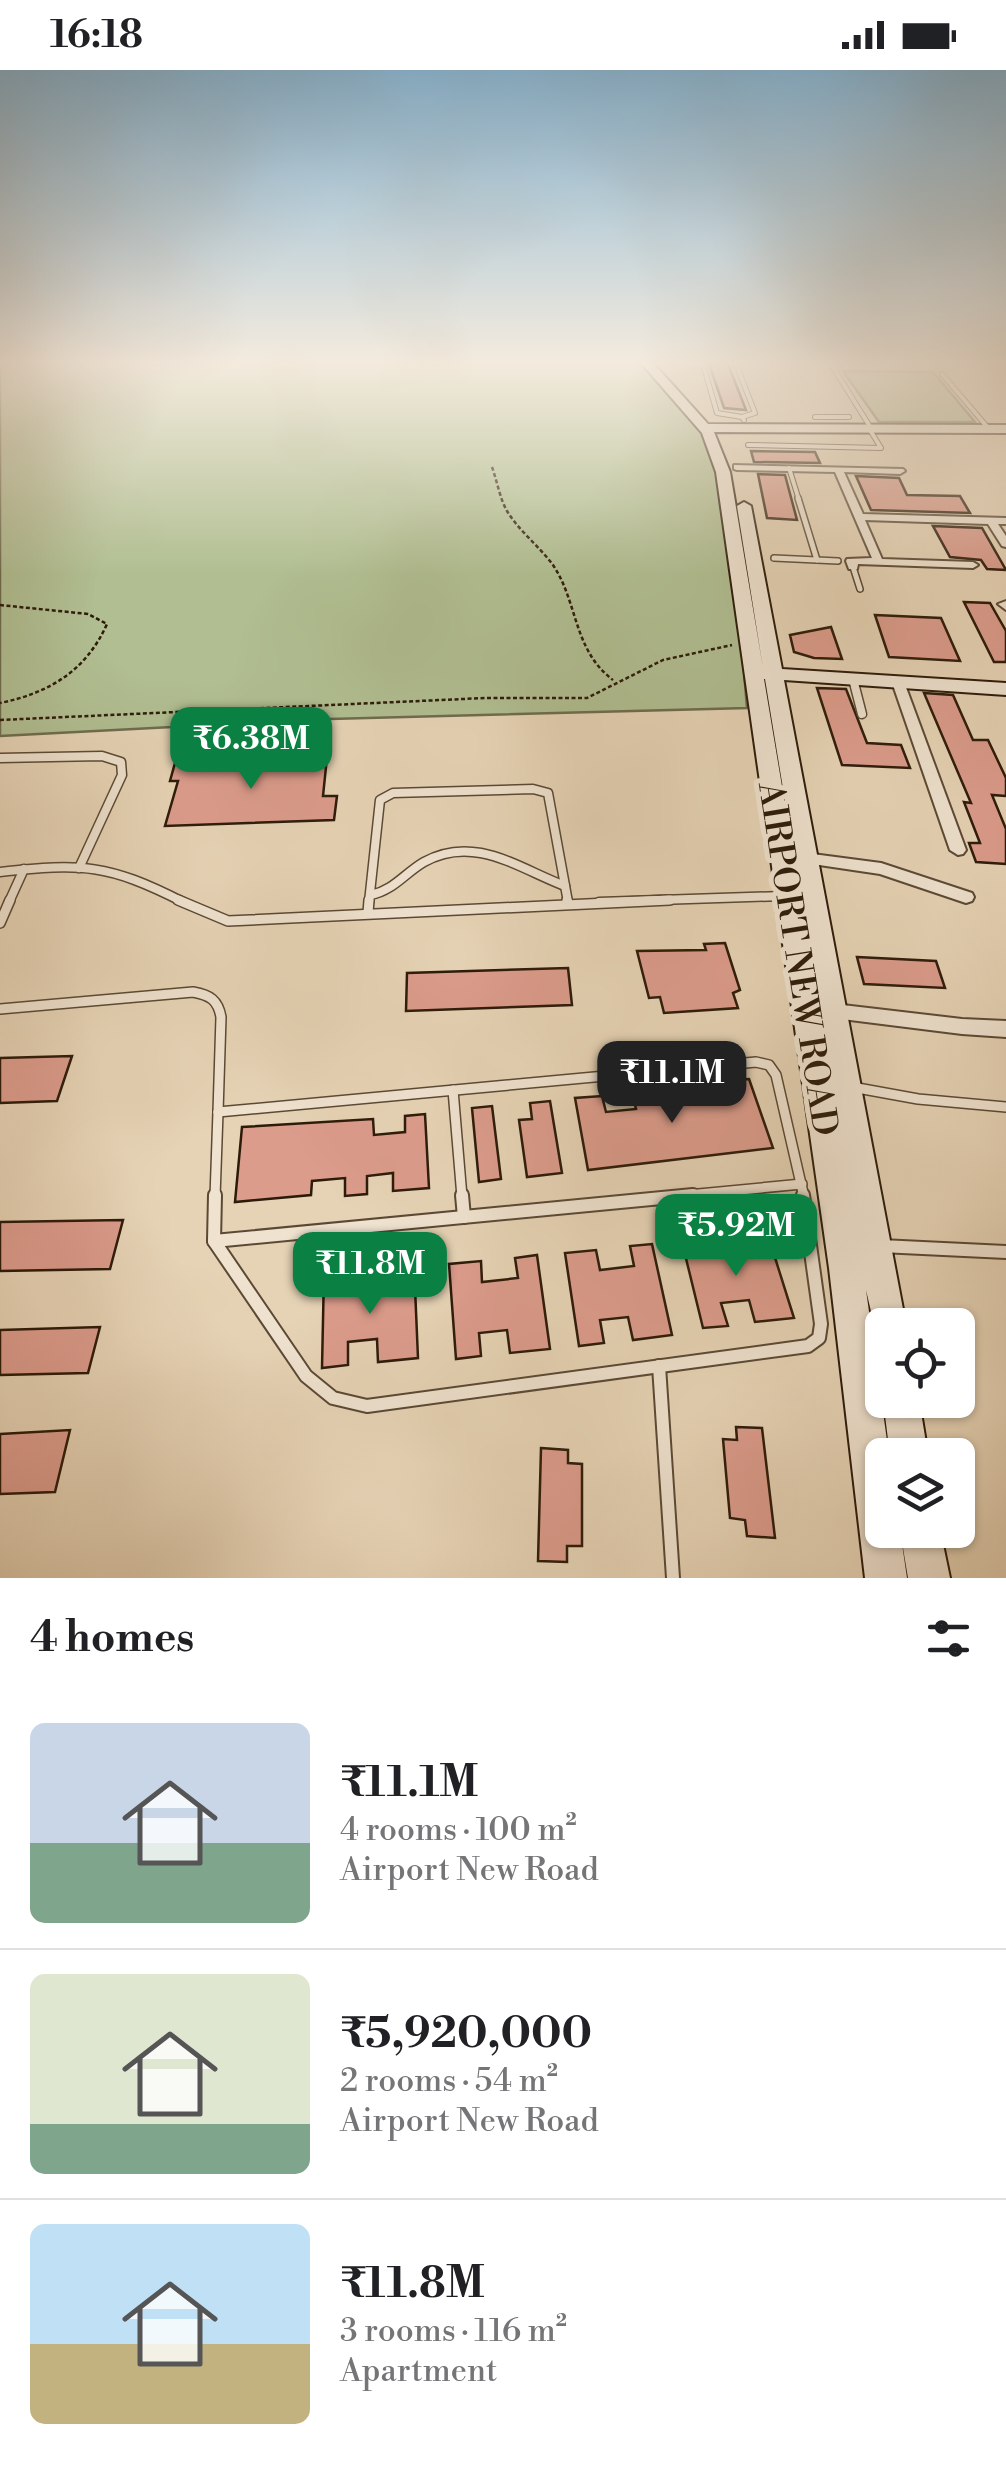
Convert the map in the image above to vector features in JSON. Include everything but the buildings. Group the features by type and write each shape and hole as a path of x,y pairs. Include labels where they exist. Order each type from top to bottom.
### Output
{"main road":[{"name":"AIRPORT NEW ROAD","path":"713,434 722,463 751,641 765,674 806,858 886,1308"},
{"name":"AIRPORT NEW ROAD","path":"719,434 742,456 787,896 846,1268 886,1578"},
{"path":"765,674 1006,689"},
{"path":"923,1548 929,1578"}],"street":[{"path":"742,456 788,468 900,471"},
{"path":"838,470 878,561"},
{"path":"859,517 1006,522"},
{"path":"991,521 1006,544"},
{"path":"853,567 851,561 974,565"},
{"path":"898,682 958,850"},
{"path":"806,858 881,869 966,896"},
{"path":"834,1012 876,1014 932,1026 1006,1029"}],"lane":[{"path":"742,456 881,448 874,434"},
{"path":"788,468 817,560"},
{"path":"774,558 838,560"},
{"path":"853,567 860,589"},
{"path":"853,679 862,714"},
{"path":"0,758 102,756 122,762 122,775 79,868"},
{"path":"368,913 378,806 380,800 393,793 533,789 548,793 568,904"},
{"path":"372,896 392,890 424,862 451,852 498,853 565,886"},
{"path":"0,872 79,868 123,874 206,915 228,921 787,896"},
{"path":"0,923 24,870"},
{"path":"0,1009 193,992 208,995 220,1004 221,1017 216,1112 214,1241 306,1376 322,1395 343,1404 367,1406 808,1346 819,1338 821,1324 802,1184 776,1075 768,1064 756,1062 216,1112"},
{"path":"848,1087 934,1101 1006,1107"},
{"path":"453,1090 464,1217"},
{"path":"214,1241 802,1184"},
{"path":"877,1246 1006,1252"},
{"path":"659,1366 673,1578"}],"path":[{"path":"492,466 506,510 555,568 580,641 597,659 601,671 615,681"},
{"path":"0,605 88,614 107,624 100,643 75,675 0,703"},
{"path":"0,720 211,714 485,698 587,698 662,660 751,641"}],"green space":[{"path":"0,434 706,434 715,456 747,708 182,723 172,727 0,736"}]}
